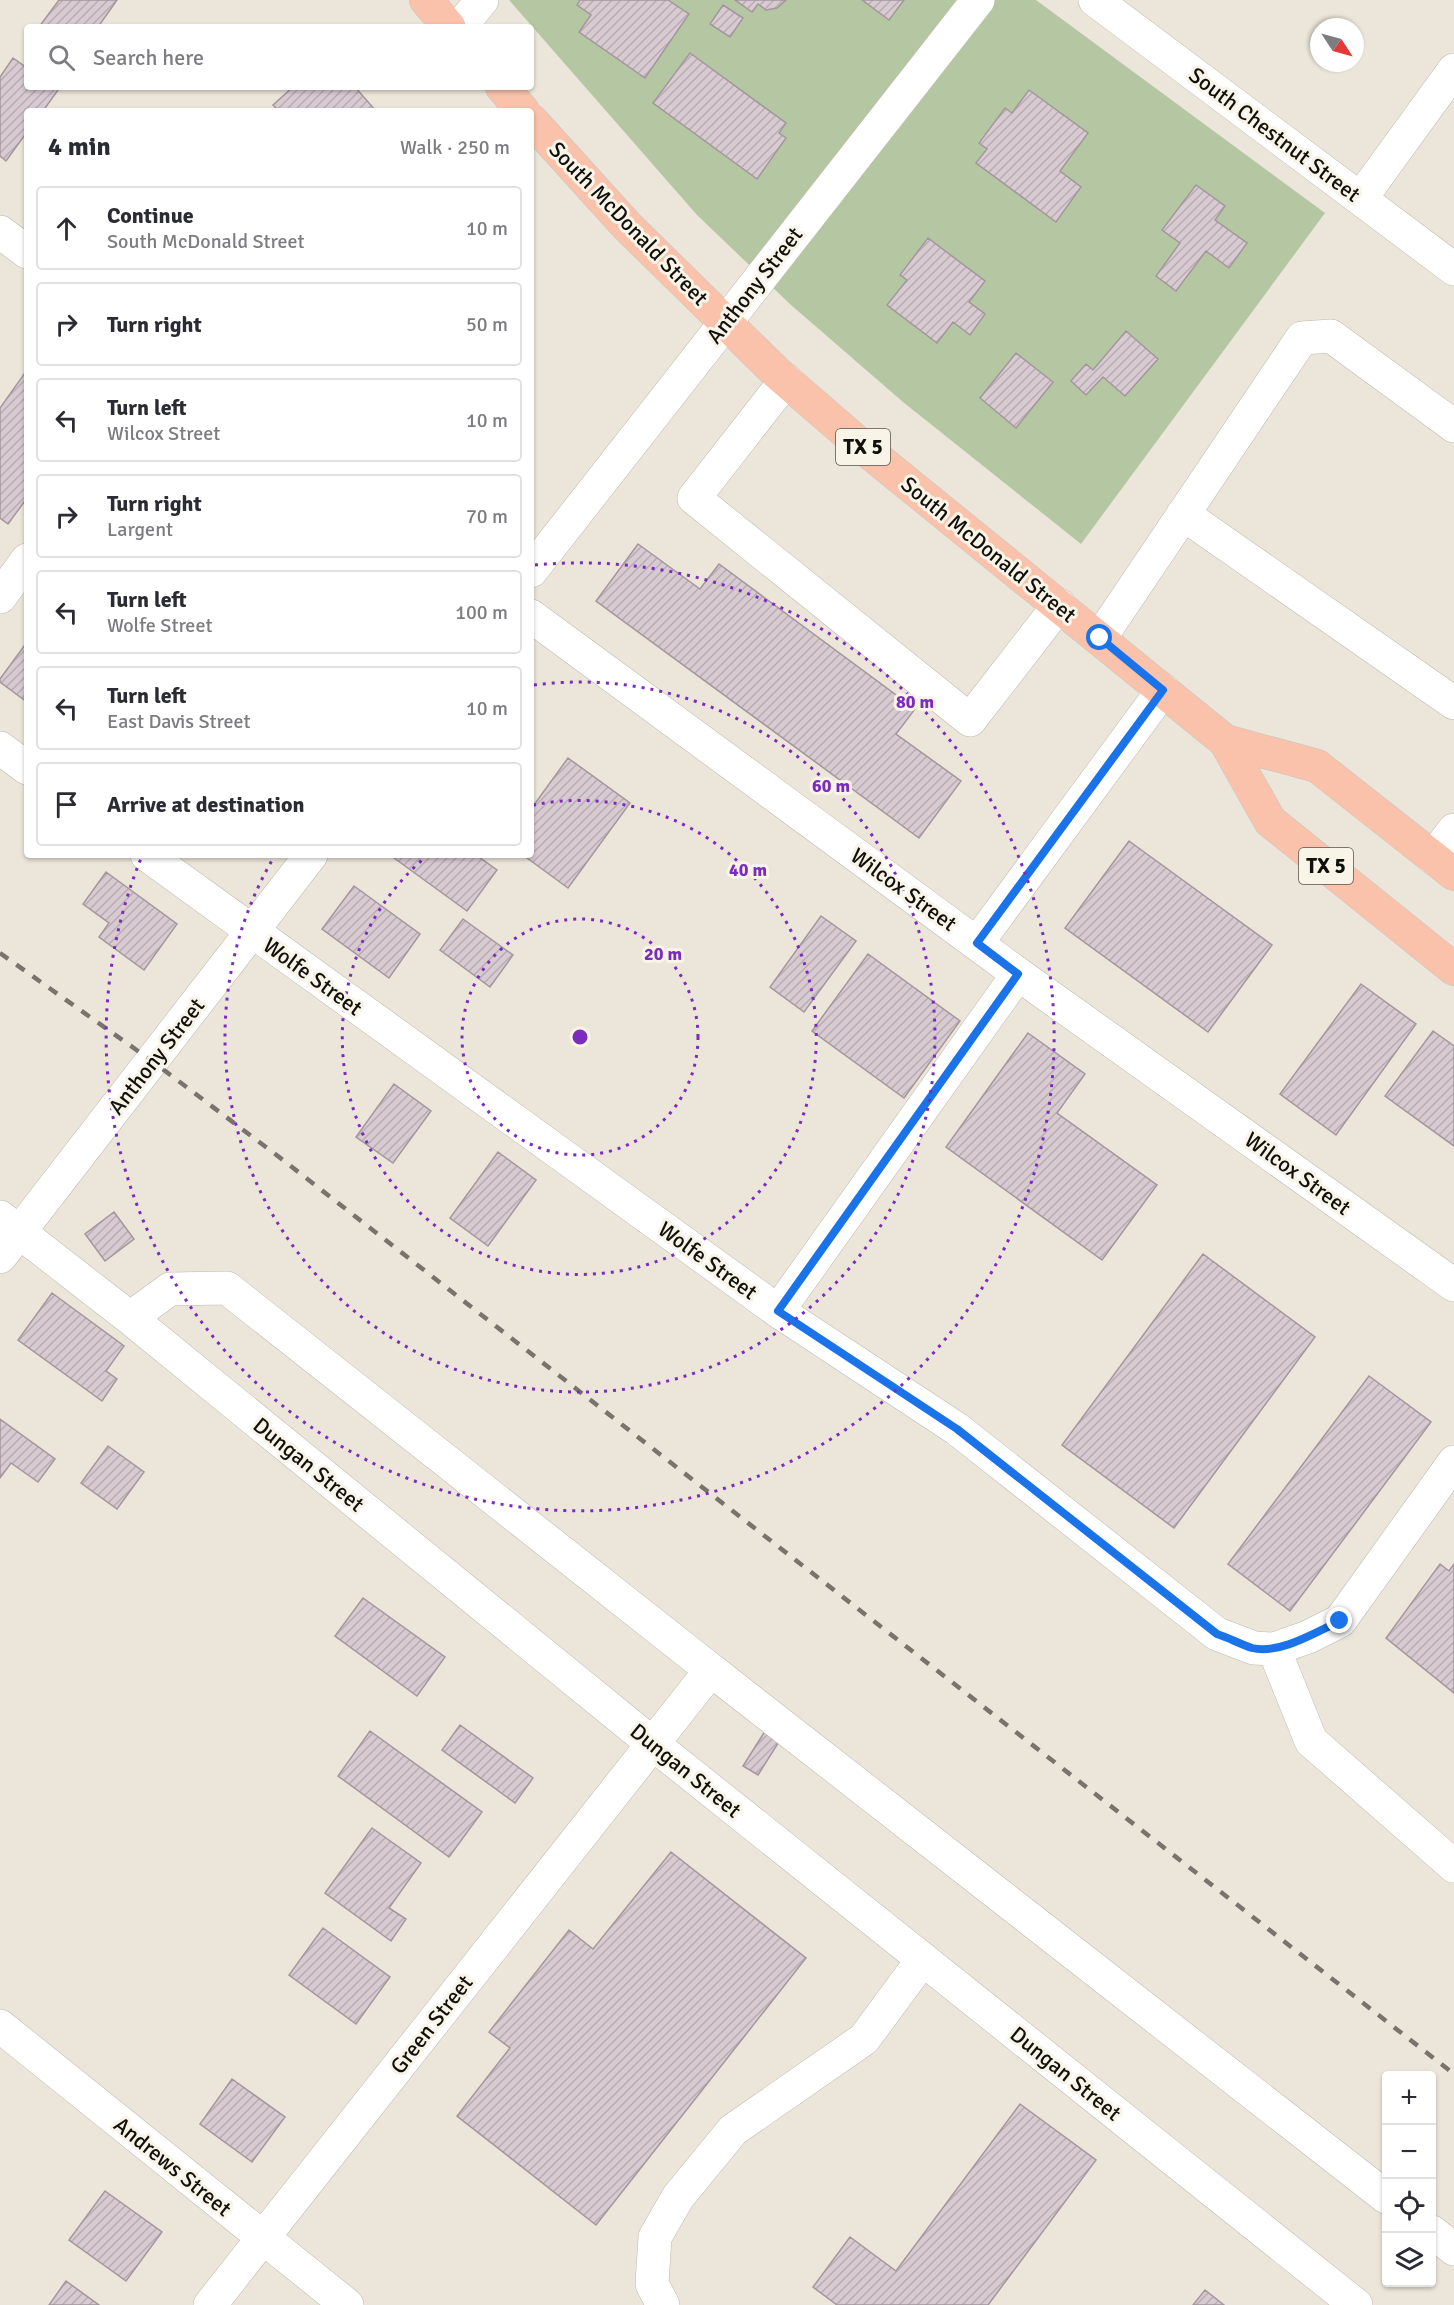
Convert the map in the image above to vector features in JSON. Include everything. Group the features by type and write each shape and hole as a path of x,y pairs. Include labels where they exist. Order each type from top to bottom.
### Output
{"main road":[{"path":"426,0 446,24"},
{"path":"505,90 520,108"},
{"name":"South McDonald Street","path":"534,123 627,226 786,380 864,448 1225,741 1270,821 1454,969"},
{"name":"South McDonald Street","path":"1225,741 1317,766 1444,866"}],"street":[{"path":"462,24 482,0"},
{"name":"Anthony Street","path":"534,567 978,0"},
{"name":"South Chestnut Street","path":"1095,0 1454,268"},
{"path":"1361,198 1454,70"},
{"path":"0,232 24,250"},
{"path":"1100,638 1302,338 1331,336 1454,426"},
{"path":"786,380 694,498 970,720 1059,605"},
{"path":"1183,514 1454,703"},
{"path":"0,597 24,564"},
{"name":"Wilcox Street","path":"534,618 1018,974 1454,1286"},
{"path":"977,943 1163,690"},
{"path":"0,748 24,766"},
{"path":"1444,866 1454,830"},
{"name":"Wolfe Street","path":"151,858 778,1311 957,1429 1217,1634 1254,1648 1274,1649"},
{"name":"Anthony Street","path":"6,1235 252,932 309,858"},
{"path":"778,1311 1018,974"},
{"name":"Dungan Street","path":"6,1235 130,1318 653,1743 1356,2305"},
{"path":"130,1318 170,1289 227,1288 711,1670 1382,2194"},
{"path":"1454,1462 1340,1621 1308,1637 1274,1649 1311,1741 1454,1866"},
{"name":"Green Street","path":"210,2305 711,1670"},
{"path":"663,2305 652,2284 656,2237 678,2196 733,2130 864,2039 923,1959"},
{"name":"Andrews Street","path":"0,2026 346,2305"},
{"path":"1432,2233 1454,2249"}],"green space":[{"path":"509,0 1036,0 1325,213 1081,544 903,402 791,305 697,215 534,29 534,24 530,24"}],"building":[{"path":"59,0 117,0 100,24 41,24"},
{"path":"580,0 668,0 689,14 645,78 579,32 591,15 577,5"},
{"path":"735,0 786,0 777,8 766,10 758,4 752,12"},
{"path":"862,0 904,0 889,20"},
{"path":"723,5 743,18 730,37 710,24"},
{"path":"690,53 786,123 779,133 786,138 757,179 653,103"},
{"path":"13,58 24,66 24,90 58,90 45,108 24,108 24,136 6,161 0,156 0,77"},
{"path":"290,90 358,90 373,108 276,108 273,105"},
{"path":"1029,90 1088,133 1060,171 1081,187 1056,222 976,163 987,149 979,143 1005,108 1012,113"},
{"path":"1196,185 1225,206 1215,220 1247,243 1229,268 1206,251 1176,291 1156,276 1180,243 1162,230"},
{"path":"928,238 985,281 969,302 985,314 970,335 953,322 937,343 887,305 907,280 900,275"},
{"path":"1126,331 1158,359 1125,396 1103,377 1086,395 1071,381 1086,364 1093,370"},
{"path":"1016,353 1053,382 1016,428 980,398"},
{"path":"24,374 24,502 8,524 0,518 0,408"},
{"path":"638,544 700,589 719,564 915,709 896,734 961,781 919,838 596,601"},
{"path":"24,646 24,700 0,682"},
{"path":"568,758 630,803 568,888 527,858 534,858 534,805"},
{"path":"1129,841 1272,945 1208,1032 1065,928"},
{"path":"394,858 480,858 497,870 467,911"},
{"path":"106,872 177,924 144,970 99,937 109,923 83,904"},
{"path":"354,886 420,934 389,978 322,929"},
{"path":"821,916 856,941 804,1012 770,987"},
{"path":"463,919 513,955 490,987 440,950"},
{"path":"868,954 960,1021 904,1098 812,1031"},
{"path":"1361,984 1416,1024 1336,1135 1280,1094"},
{"path":"1433,1031 1454,1046 1454,1146 1385,1096"},
{"path":"1028,1033 1085,1074 1057,1113 1157,1185 1102,1260 946,1147"},
{"path":"394,1084 431,1111 393,1163 356,1137"},
{"path":"498,1152 536,1180 488,1246 450,1218"},
{"path":"114,1212 134,1239 105,1261 85,1234"},
{"path":"1203,1254 1315,1337 1174,1528 1062,1445"},
{"path":"52,1293 124,1346 106,1371 117,1379 102,1401 18,1340"},
{"path":"1369,1376 1431,1422 1290,1611 1228,1564"},
{"path":"0,1419 55,1459 38,1482 11,1463 0,1478"},
{"path":"108,1446 144,1472 117,1509 81,1483"},
{"path":"1440,1564 1449,1571 1454,1564 1454,1693 1386,1638"},
{"path":"363,1598 445,1657 417,1696 335,1636"},
{"path":"460,1725 533,1778 515,1803 442,1750"},
{"path":"767,1728 782,1737 758,1775 743,1766"},
{"path":"370,1731 482,1812 449,1857 338,1776"},
{"path":"372,1828 421,1863 389,1908 406,1919 391,1941 325,1893"},
{"path":"671,1852 806,1958 596,2225 457,2116 510,2048 489,2032 569,1930 593,1949"},
{"path":"323,1928 390,1977 356,2024 289,1975"},
{"path":"232,2079 285,2117 252,2162 200,2124"},
{"path":"1020,2104 1096,2160 988,2305 837,2305 813,2287 850,2237 896,2271"},
{"path":"105,2191 162,2232 126,2281 69,2240"},
{"path":"66,2281 99,2305 49,2305"},
{"path":"1205,2290 1224,2305 1193,2305"}],"railway":[{"path":"0,953 152,1061 283,1160 1454,2074"}],"route":[{"path":"1100,638 1163,690 977,943 1018,974 778,1311 957,1429 1217,1634 1254,1648 1274,1649 1308,1637 1340,1621"}]}
